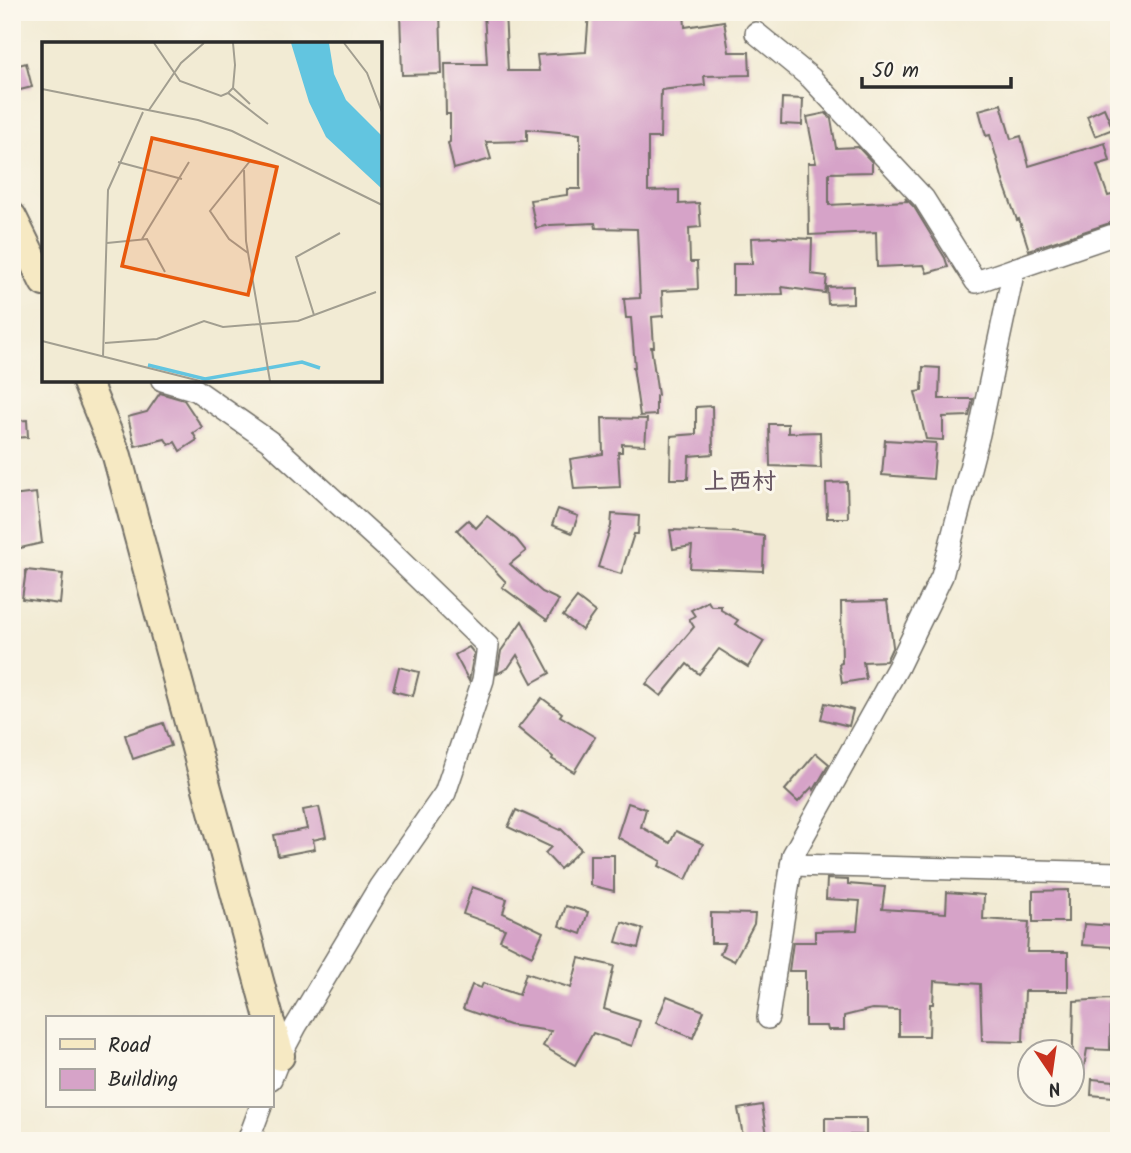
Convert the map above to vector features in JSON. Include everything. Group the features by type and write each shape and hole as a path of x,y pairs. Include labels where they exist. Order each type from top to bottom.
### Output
{"street":[{"path":"756,33 811,78 924,200 976,282 1119,233"},
{"path":"12,217 42,278"},
{"path":"768,1018 793,855 898,667 942,576 979,434 1014,269"},
{"path":"87,382 117,456 268,1016"},
{"path":"169,382 196,390 269,441 388,549 488,646 484,680 445,793 380,886 275,1068"},
{"path":"791,865 1119,873"},
{"path":"273,1046 275,1068"},
{"path":"248,1141 260,1108"}],"building":[{"path":"400,12 440,12 442,74 402,75"},
{"path":"484,12 505,12 508,71 539,71 537,55 586,52 589,12 684,12 685,27 724,21 729,52 749,52 750,75 704,76 705,85 661,90 660,138 648,138 648,191 679,190 679,204 699,203 701,227 689,228 690,262 697,262 698,289 662,291 663,316 652,317 654,347 651,347 658,395 656,415 640,416 633,367 631,318 626,318 624,299 640,298 637,229 596,228 595,223 536,228 530,200 567,195 567,189 580,189 580,134 527,129 527,141 486,142 491,159 454,169 448,143 450,114 446,114 445,64 487,64"},
{"path":"26,63 32,87 12,92 12,67"},
{"path":"782,98 803,99 802,125 781,124"},
{"path":"1001,104 1011,139 1021,136 1029,166 1105,143 1110,161 1097,165 1108,196 1119,193 1119,220 1029,250 1004,184 990,135 986,136 979,110"},
{"path":"1104,108 1113,129 1095,136 1087,116"},
{"path":"826,113 831,119 836,148 858,147 872,162 872,172 829,173 829,205 907,201 905,198 914,207 948,267 927,273 924,265 877,267 876,232 809,235 808,163 816,163 807,117"},
{"path":"751,238 812,239 811,274 827,276 825,293 782,287 783,294 733,295 733,264 752,264"},
{"path":"853,286 853,303 828,304 827,287"},
{"path":"923,367 940,368 939,399 973,399 969,416 943,417 943,440 926,439 915,392 922,391"},
{"path":"160,393 184,400 202,427 193,433 197,440 180,451 175,442 169,445 165,439 135,446 128,417 147,412"},
{"path":"712,406 713,454 689,456 688,479 670,479 671,436 696,434 696,407"},
{"path":"602,418 647,419 645,445 622,444 622,452 618,452 620,487 574,489 570,459 603,454"},
{"path":"27,420 28,437 12,438 12,421"},
{"path":"769,424 788,424 788,433 820,432 821,468 770,466"},
{"path":"885,440 936,443 933,479 882,475"},
{"path":"847,482 848,518 827,518 826,483"},
{"path":"36,493 42,543 12,550 12,496"},
{"path":"558,509 578,516 572,533 552,525"},
{"path":"612,514 639,516 638,534 634,534 621,574 598,567"},
{"path":"487,516 517,540 526,551 510,564 542,592 559,600 547,620 502,587 506,582 457,530 468,520 476,528"},
{"path":"670,530 764,536 763,571 690,568 692,546 673,549"},
{"path":"26,570 63,574 60,604 22,599"},
{"path":"577,598 595,612 582,630 563,616"},
{"path":"708,601 711,606 721,606 721,610 738,620 735,624 764,641 748,667 719,649 699,674 687,664 661,696 646,684 694,627 689,619 695,616 691,610"},
{"path":"887,601 893,646 886,661 863,662 866,679 842,683 839,664 842,663 841,602"},
{"path":"522,621 550,673 532,683 517,655 508,668 497,674 501,651"},
{"path":"469,647 474,653 469,681 455,655"},
{"path":"399,667 419,672 413,696 393,691"},
{"path":"542,698 562,713 560,716 595,737 574,772 552,759 553,757 518,728"},
{"path":"825,703 853,710 849,726 821,719"},
{"path":"163,723 171,746 133,759 125,735"},
{"path":"816,753 829,764 814,790 812,787 798,802 785,790"},
{"path":"628,803 646,809 641,827 670,843 676,831 703,844 686,880 659,866 661,861 617,837"},
{"path":"319,807 326,837 313,840 315,849 278,856 274,835 307,829 303,810"},
{"path":"516,810 561,829 581,849 560,869 545,853 551,847 508,827"},
{"path":"590,855 614,855 614,891 590,885"},
{"path":"827,879 885,887 882,909 946,913 947,892 984,895 983,919 1029,922 1027,952 1068,952 1068,991 1025,991 1023,1038 1016,1038 1016,1042 982,1041 980,984 934,981 929,1036 899,1036 899,1010 872,1009 844,1016 844,1030 828,1030 827,1026 805,1026 805,971 789,971 793,942 815,942 815,931 857,930 860,901 826,899"},
{"path":"472,887 507,899 503,913 543,932 532,956 500,940 505,929 463,914"},
{"path":"1068,890 1068,922 1033,922 1033,891"},
{"path":"566,906 588,912 581,934 559,926"},
{"path":"711,913 755,914 754,924 734,961 720,954 725,943 711,943"},
{"path":"622,922 643,929 638,948 616,942"},
{"path":"1084,924 1115,926 1114,947 1082,945"},
{"path":"579,958 614,966 604,1009 640,1021 632,1046 593,1033 575,1065 543,1046 551,1031 509,1025 463,1009 472,985 481,988 483,983 519,995 526,973 571,988"},
{"path":"667,996 704,1011 693,1038 656,1023"},
{"path":"1111,999 1110,1050 1087,1049 1086,1055 1086,1038 1073,1038 1074,1001"},
{"path":"1092,1079 1114,1081 1113,1097 1091,1095"},
{"path":"762,1105 768,1141 744,1141 738,1109"},
{"path":"825,1118 866,1118 866,1135 825,1135"}],"district":[{"name":"上西村","path":"740,481"}]}
